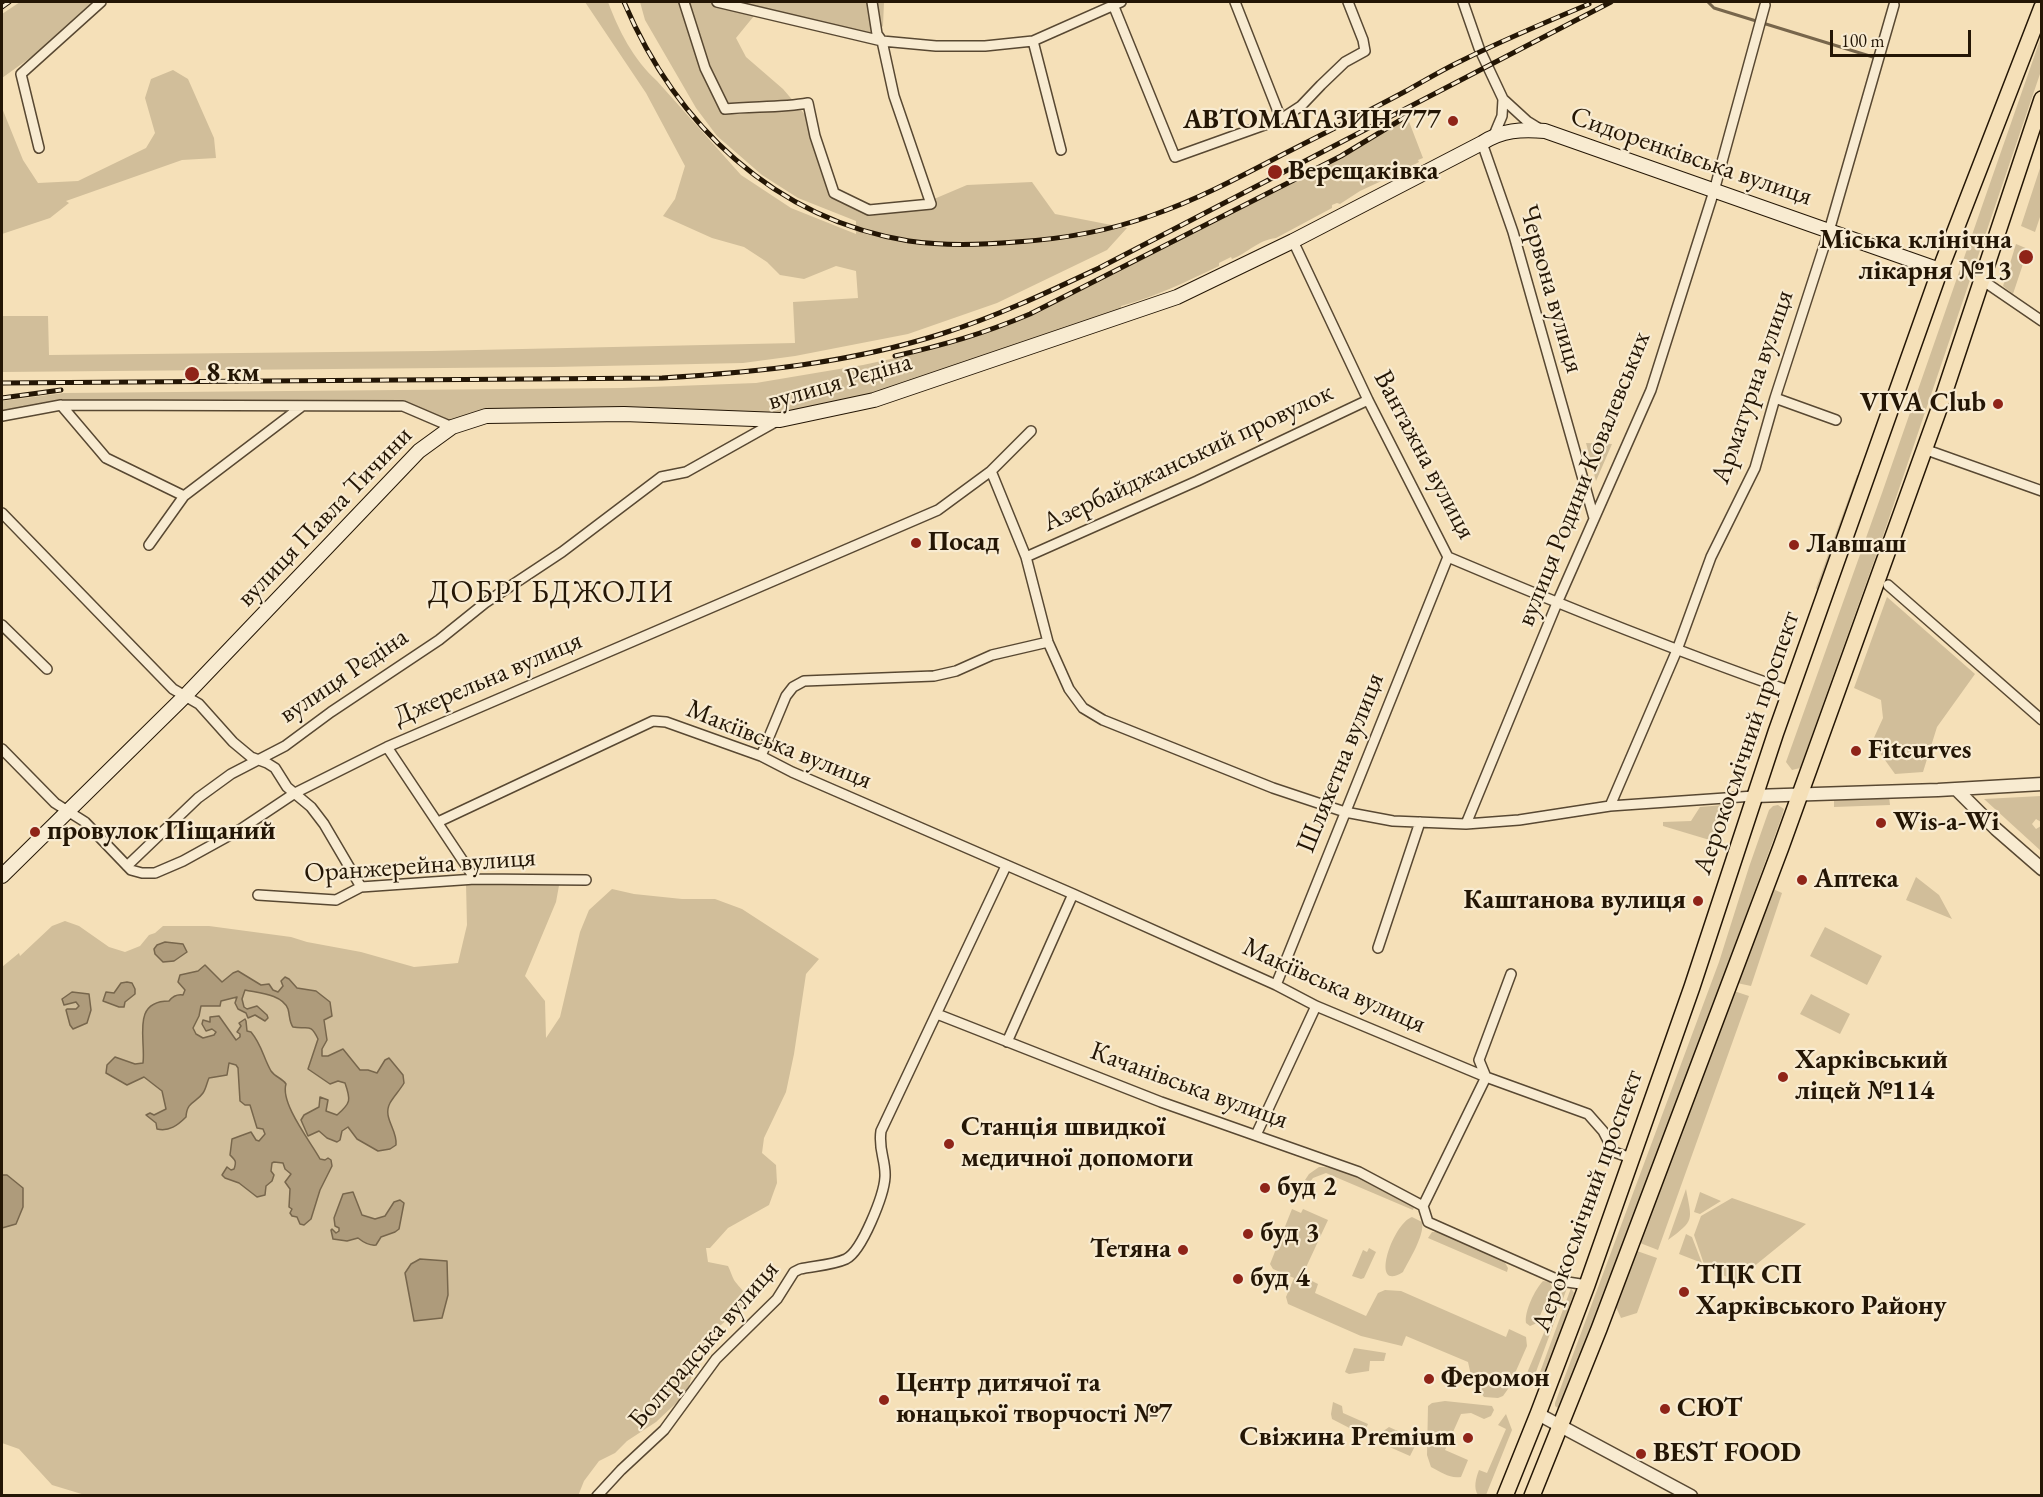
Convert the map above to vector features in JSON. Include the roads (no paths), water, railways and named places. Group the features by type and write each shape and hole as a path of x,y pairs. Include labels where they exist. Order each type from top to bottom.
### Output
{"main road":[{"name":"Аерокосмічний проспект","path":"1504,1496 1587,1285 1706,945 1790,691 1940,270 2042,7"},
{"name":"Аерокосмічний проспект","path":"1532,1496 1599,1329 1730,983 1924,449 2042,99"},
{"name":"вулиця Рєдіна","path":"780,420 874,400 1177,297 1293,241 1488,139 1524,129 1545,131"},
{"name":"Сидоренківська вулиця","path":"1545,131 1940,270"},
{"name":"вулиця Павла Тичини","path":"2,876 185,696 419,451 453,427 486,416 624,414 780,420"}],"street":[{"path":"39,148 21,74 101,2"},
{"path":"684,2 705,68 725,110 750,106 790,106 808,103 815,136 834,194 869,210 931,204 894,96 882,41 877,34 872,2"},
{"path":"717,2 882,41 936,46 985,46 1033,41 1116,2 1174,157 1281,119 1301,106 1345,62 1365,51 1348,2"},
{"path":"1235,2 1281,119"},
{"name":"Сидоренківська вулиця","path":"1463,2 1479,48 1503,99 1527,121 1545,131"},
{"name":"вулиця Родини Ковалевських","path":"1466,824 1557,603 1651,390 1714,191 1765,5"},
{"name":"Арматурна вулиця","path":"1610,806 1677,650 1711,557 1755,468 1829,231 1894,5"},
{"path":"1033,41 1061,150"},
{"path":"1488,139 1502,116 1503,99"},
{"name":"Червона вулиця","path":"1488,139 1594,518"},
{"name":"Вантажна вулиця","path":"1293,241 1368,400 1448,557 1557,603 1790,691"},
{"path":"1982,280 2042,321"},
{"path":"1775,398 1836,420"},
{"name":"Азербайджанський провулок","path":"1026,557 1197,481 1368,400"},
{"path":"61,405 106,458 184,496"},
{"path":"2,416 61,405 403,406 453,427"},
{"path":"149,545 184,496 301,407"},
{"name":"вулиця Рєдіна","path":"127,866 198,798 231,774 285,746 331,712 439,640 485,603 562,552 661,477 686,472 780,420"},
{"name":"Джерельна вулиця","path":"127,866 131,870 142,873 154,873 183,861 242,829 295,794 387,747 938,510 991,471 1031,431"},
{"path":"1924,449 2042,491"},
{"path":"991,471 1026,557 1048,642 1069,689 1083,708 1273,788 1346,813 1393,821 1466,824 1519,820 1610,806 1754,796 1798,796 2042,784"},
{"path":"2,513 173,689 199,704 233,742 251,757 275,768 287,787 311,807 324,824 361,887"},
{"name":"Шляхетна вулиця","path":"1276,985 1448,557"},
{"path":"1888,585 2042,720"},
{"path":"2,625 47,669"},
{"path":"761,756 786,696 793,687 804,681 934,676 956,671 992,655 1048,642"},
{"name":"Макіївська вулиця","path":"438,822 653,721 666,722 761,756 792,772 1276,985 1316,1006 1486,1077 1588,1114 1603,1131 1614,1152 1631,1158"},
{"path":"387,747 475,879"},
{"path":"2,749 55,803 85,822 127,866"},
{"path":"1956,789 1996,829 2042,869"},
{"path":"1378,948 1420,822"},
{"path":"937,1014 1006,866"},
{"name":"Оранжерейна вулиця","path":"258,895 336,900 361,887 475,879 586,880"},
{"path":"1007,1042 1073,894"},
{"path":"1423,1206 1486,1077 1479,1060 1511,974"},
{"path":"1256,1135 1316,1006"},
{"name":"Качанівська вулиця","path":"937,1014 1161,1102 1359,1172 1423,1206 1428,1222 1561,1281 1587,1285"},
{"name":"Болградська вулиця","path":"597,1496 664,1430 716,1359 777,1299 794,1272 845,1260 853,1253 878,1205 885,1177 879,1144 881,1131 937,1014"},
{"path":"1538,1414 1690,1496"}],"waterway":[{"path":"1708,2 1714,8 1873,57"}],"railway":[{"path":"2,7 9,2"},
{"path":"624,2 646,47 671,88 701,126 735,159 773,188 815,212 860,229 909,241 935,244 989,244 1051,239 1120,226 1169,209 1231,181 1477,53 1589,4"},
{"path":"2,383 662,378 769,369 874,352 944,333 984,319 1099,268 1611,2"},
{"path":"895,356 963,338 1030,314 1341,156 1407,116"},
{"path":"2,398 61,390"}],"place":[{"name":"АВТОМАГАЗИН 777","path":"1453,121"},
{"name":"Верещаківка","path":"1275,172"},
{"name":"Міська клінічна лікарня №13","path":"2026,257"},
{"name":"8 км","path":"192,374"},
{"name":"VIVA Club","path":"1998,404"},
{"name":"Посад","path":"916,543"},
{"name":"Лавшаш","path":"1794,545"},
{"name":"Fitcurves","path":"1856,751"},
{"name":"Wis-a-Wi","path":"1881,823"},
{"name":"провулок Піщаний","path":"35,832"},
{"name":"Аптека","path":"1802,880"},
{"name":"Каштанова вулиця","path":"1698,901"},
{"name":"Харківський ліцей №114","path":"1783,1077"},
{"name":"Станція швидкої медичної допомоги","path":"949,1144"},
{"name":"буд 2","path":"1265,1188"},
{"name":"буд 3","path":"1248,1234"},
{"name":"Тетяна","path":"1183,1250"},
{"name":"буд 4","path":"1238,1279"},
{"name":"ТЦК СП Харківського Району","path":"1684,1292"},
{"name":"Феромон","path":"1429,1379"},
{"name":"Центр дитячої та юнацької творчості №7","path":"884,1400"},
{"name":"СЮТ","path":"1665,1409"},
{"name":"Свіжина Premium","path":"1468,1438"},
{"name":"BEST FOOD","path":"1641,1454"}],"district":[{"name":"ДОБРІ БДЖОЛИ","path":"551,594"}]}
